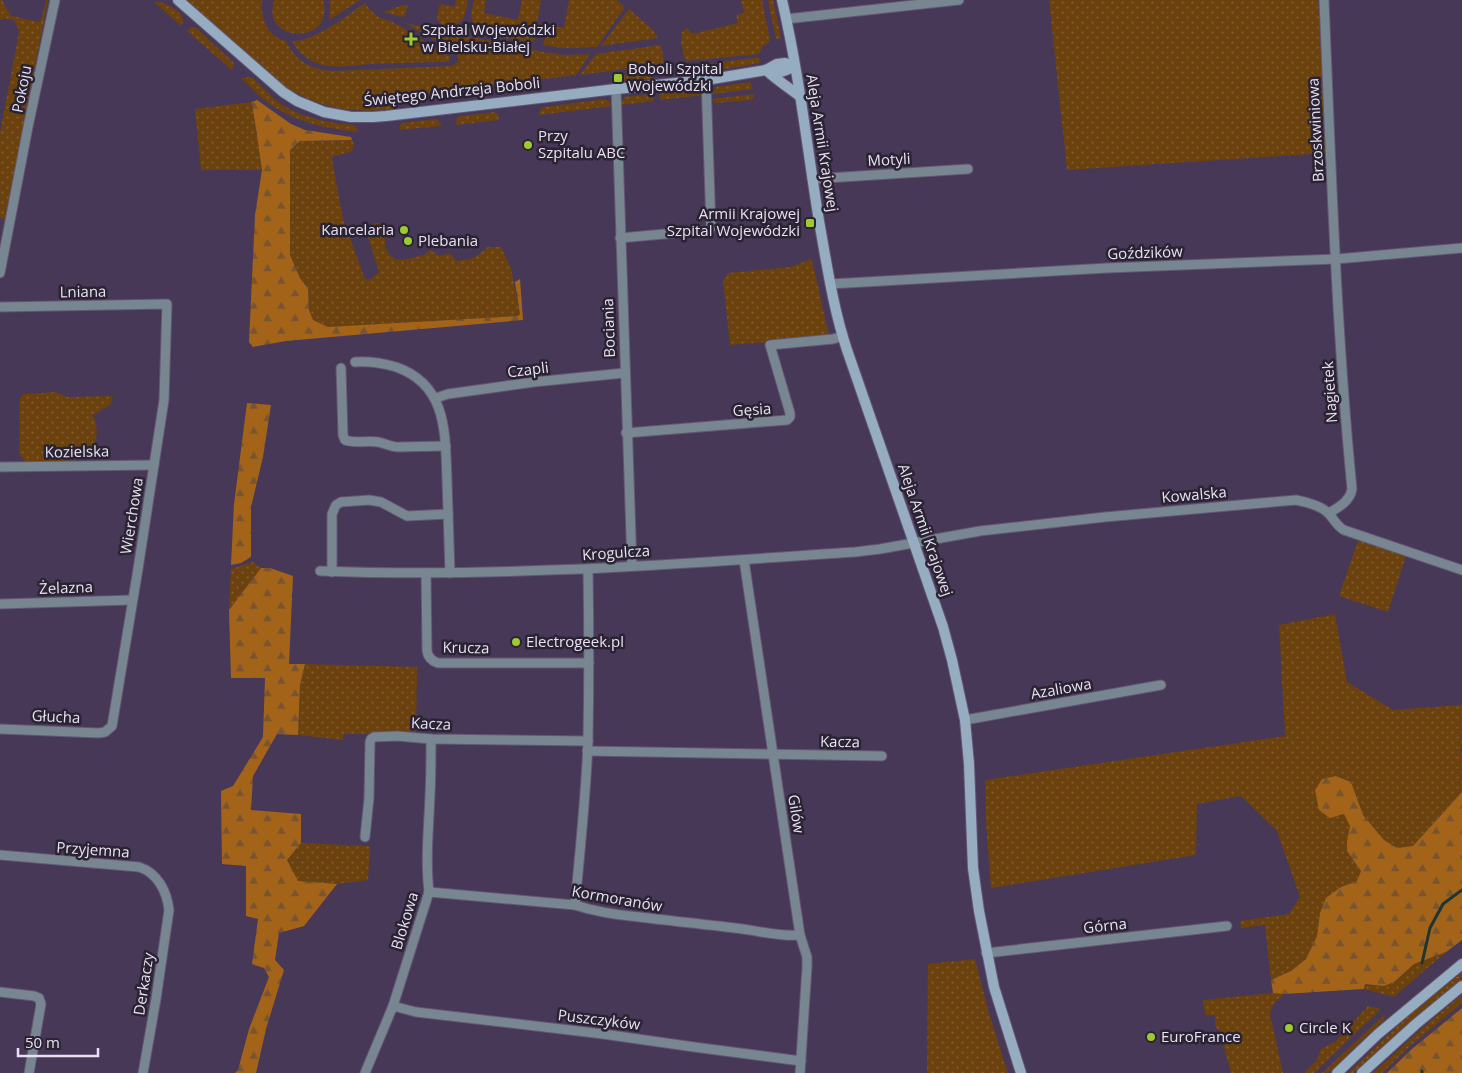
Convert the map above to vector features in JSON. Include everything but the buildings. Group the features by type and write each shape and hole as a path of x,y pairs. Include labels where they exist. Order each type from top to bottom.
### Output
{"street":[{"name":"Pokoju","path":"0,273 55,0"},
{"name":"Świętego Andrzeja Boboli","path":"178,0 283,92 305,105 351,117 373,117 706,80 766,70 775,73 784,72 795,66"},
{"name":"Aleja Armii Krajowej","path":"782,0 801,97 812,179 830,284 842,336 943,627 952,660 965,720 969,764 973,868 986,953 996,995 1021,1073"},
{"path":"786,19 958,0"},
{"name":"Brzoskwiniowa","path":"1324,0 1336,259"},
{"path":"766,70 801,97"},
{"path":"620,238 709,230 711,228 706,80"},
{"name":"Bociania","path":"616,89 626,433 632,566"},
{"name":"Motyli","path":"812,179 968,169"},
{"name":"Goździków","path":"830,284 1107,268 1336,259 1462,248"},
{"name":"Nagietek","path":"1329,513 1346,501 1351,495 1352,489 1346,427 1336,259"},
{"name":"Lniana","path":"0,307 167,304"},
{"name":"Wierchowa","path":"109,729 114,720 164,400 167,304"},
{"name":"Gęsia","path":"626,433 787,420 790,417 790,413 770,345 833,339 842,336"},
{"path":"355,362 373,361 405,370 420,379 436,398 446,446 450,572"},
{"path":"340,368 343,435 345,440 350,442 377,442 390,447 446,446"},
{"name":"Czapli","path":"436,398 448,394 534,382 624,373"},
{"name":"Kozielska","path":"0,467 154,465"},
{"path":"332,572 332,514 336,505 341,502 375,500 407,516 448,514"},
{"name":"Kowalska","path":"913,542 980,531 1115,516 1296,500 1311,504 1329,513 1340,528 1344,530 1462,570"},
{"name":"Krogulcza","path":"320,571 426,573 588,570 855,552 913,542"},
{"name":"Gilów","path":"744,560 800,935 807,957 800,1073"},
{"path":"575,904 588,742 588,570"},
{"name":"Krucza","path":"426,573 427,651 433,661 448,663 589,663"},
{"name":"Żelazna","path":"0,604 132,600"},
{"name":"Azaliowa","path":"965,720 1161,685"},
{"name":"Głucha","path":"0,729 99,733 109,729"},
{"name":"Kacza","path":"366,837 371,739 374,737 397,736 431,739 588,742"},
{"name":"Blokowa","path":"364,1073 393,1006 429,892 427,879 431,739"},
{"name":"Kacza","path":"587,751 882,756"},
{"name":"Przyjemna","path":"0,855 139,867 148,870 157,878 168,898"},
{"name":"Kormoranów","path":"429,892 575,904 588,909 614,914 784,935 800,935"},
{"name":"Derkaczy","path":"143,1073 168,920 168,898"},
{"name":"Górna","path":"986,953 1227,926"},
{"path":"1338,1073 1392,1022 1462,964"},
{"path":"1362,1073 1416,1024 1462,986"},
{"path":"0,992 39,998 41,1004 29,1073"},
{"name":"Puszczyków","path":"393,1006 416,1012 603,1034 694,1048 801,1061"}],"shaded area":[{"path":"0,0 2,0 11,16 39,22 46,0 48,0 5,219 0,218 0,133 19,32 13,20 0,20"},
{"path":"187,0 262,0 264,20 269,31 279,39 286,41 299,59 311,66 325,70 451,66 457,63 458,57 454,51 405,23 543,52 565,55 590,54 576,75 393,97 393,109 350,110 322,104 283,85"},
{"path":"274,0 323,0 324,15 319,25 310,32 298,34 287,32 278,25 273,15"},
{"path":"330,0 360,0 329,20"},
{"path":"456,0 468,0 463,18 457,24 443,25 437,18 440,4 455,7"},
{"path":"474,0 486,0 484,13 518,20 522,0 541,0 537,23 564,28 569,0 617,0 625,7 597,47 562,48 543,45 547,30 539,28 536,39 531,42 488,34 480,30 471,17"},
{"path":"741,0 762,0 770,41 762,47 759,54 685,60 681,43 682,32 687,28 692,34 738,23 736,15 744,13"},
{"path":"768,0 773,0 781,38 776,39"},
{"path":"1049,0 1318,0 1327,153 1067,170"},
{"path":"153,1 169,5 179,12 183,21 181,26"},
{"path":"365,3 380,18 395,23 449,56 450,60 448,62 371,64 344,67 317,63 298,51 292,41 301,40 320,33"},
{"path":"408,5 403,17 383,12"},
{"path":"629,9 653,30 658,38 601,46"},
{"path":"191,27 196,28 233,62 232,70 187,31"},
{"path":"661,45 664,60 662,64 580,75 596,54"},
{"path":"759,58 760,63 696,74 683,67"},
{"path":"650,71 651,79 625,81 623,79 623,75"},
{"path":"252,77 285,107 323,121 354,125 359,132 314,124 283,112 264,100 241,78"},
{"path":"750,82 753,89 712,94 716,87"},
{"path":"700,90 704,95 660,100 659,93"},
{"path":"653,94 653,101 621,105 624,97"},
{"path":"754,94 754,98 750,100 717,103 712,99"},
{"path":"605,99 612,106 539,115 545,107"},
{"path":"252,102 262,170 201,170 195,109"},
{"path":"495,112 499,120 455,125 460,116"},
{"path":"437,119 442,126 399,130 402,123"},
{"path":"352,140 354,144 353,150 333,156 332,159 343,219 365,279 371,279 379,272 367,234 369,226 376,223 381,224 385,232 385,247 395,259 403,260 424,255 430,250 440,256 449,253 457,261 474,258 488,247 501,247 511,268 520,314 518,316 328,327 313,320 309,310 308,289 300,278 290,255 290,150 300,141"},
{"path":"811,259 830,337 730,345 723,281 728,273 791,267"},
{"path":"56,392 67,397 113,396 110,405 93,415 97,431 96,439 94,446 83,456 67,461 25,461 19,454 20,398 24,394"},
{"path":"1358,540 1406,556 1388,612 1339,596"},
{"path":"253,562 261,568 229,610 231,569"},
{"path":"1335,614 1347,682 1393,710 1462,705 1462,748 1460,751 1462,753 1462,792 1413,846 1397,848 1384,840 1363,815 1351,782 1336,776 1322,779 1315,790 1344,814 1350,826 1347,851 1361,871 1357,881 1341,887 1320,913 1317,936 1306,959 1291,971 1271,980 1265,925 1241,928 1240,921 1289,914 1300,897 1277,831 1241,796 1197,804 1196,855 991,888 985,780 1285,736 1279,625"},
{"path":"305,664 417,667 416,734 344,734 343,740 298,735 300,685"},
{"path":"301,843 370,846 368,880 337,884 298,881 287,860"},
{"path":"1446,952 1394,997 1364,989 1365,984 1384,986 1394,982 1414,964"},
{"path":"975,959 988,1010 1008,1073 927,1073 928,964"},
{"path":"1462,972 1462,978 1353,1073 1348,1073 1407,1017"},
{"path":"1273,993 1284,994 1275,1003 1270,1014 1283,1073 1231,1073 1220,1032 1215,1026 1215,1015 1205,1015 1203,1000"},
{"path":"1462,995 1462,1003 1410,1046 1382,1073 1373,1073 1437,1015"},
{"path":"1368,1006 1381,1009 1314,1073 1304,1073 1317,1060 1321,1049 1335,1042"},
{"path":"1385,1014 1384,1020 1328,1073 1322,1073"}],"green space":[{"path":"257,100 291,124 305,130 351,137 352,140 300,141 290,150 290,255 300,278 308,289 309,310 313,320 328,327 518,316 520,314 515,282 520,279 523,320 286,341 253,347 249,342 255,215 262,170 252,102"},
{"path":"247,403 271,405 263,457 251,507 251,557 241,563 231,565 234,504"},
{"path":"261,568 270,568 293,576 289,664 305,664 300,685 298,735 277,734 253,776 251,810 301,814 301,843 287,860 298,881 337,884 304,926 279,933 275,960 284,970 266,1029 256,1073 235,1073 238,1070 249,1029 269,977 264,968 252,964 258,919 246,916 246,866 222,864 221,791 233,786 263,737 265,678 231,678 229,610"},
{"path":"1336,776 1351,782 1363,815 1384,840 1397,848 1413,846 1462,792 1462,940 1446,952 1414,964 1394,982 1384,986 1365,984 1364,989 1273,993 1271,980 1291,971 1306,959 1317,936 1320,913 1326,898 1341,887 1357,881 1361,871 1347,851 1350,826 1344,814 1330,818 1319,810 1315,790 1322,779"},
{"path":"1462,1008 1462,1073 1387,1073 1412,1049"}],"waterway":[{"path":"1422,963 1430,928 1443,904 1462,890"}],"place":[{"name":"Szpital Wojewódzki w Bielsku-Białej","path":"411,39"},
{"name":"Boboli Szpital Wojewódzki","path":"618,78"},
{"name":"Przy Szpitalu ABC","path":"528,145"},
{"name":"Armii Krajowej Szpital Wojewódzki","path":"810,223"},
{"name":"Kancelaria","path":"404,230"},
{"name":"Plebania","path":"408,241"},
{"name":"Electrogeek.pl","path":"516,642"},
{"name":"Circle K","path":"1289,1028"},
{"name":"EuroFrance","path":"1151,1037"}]}
